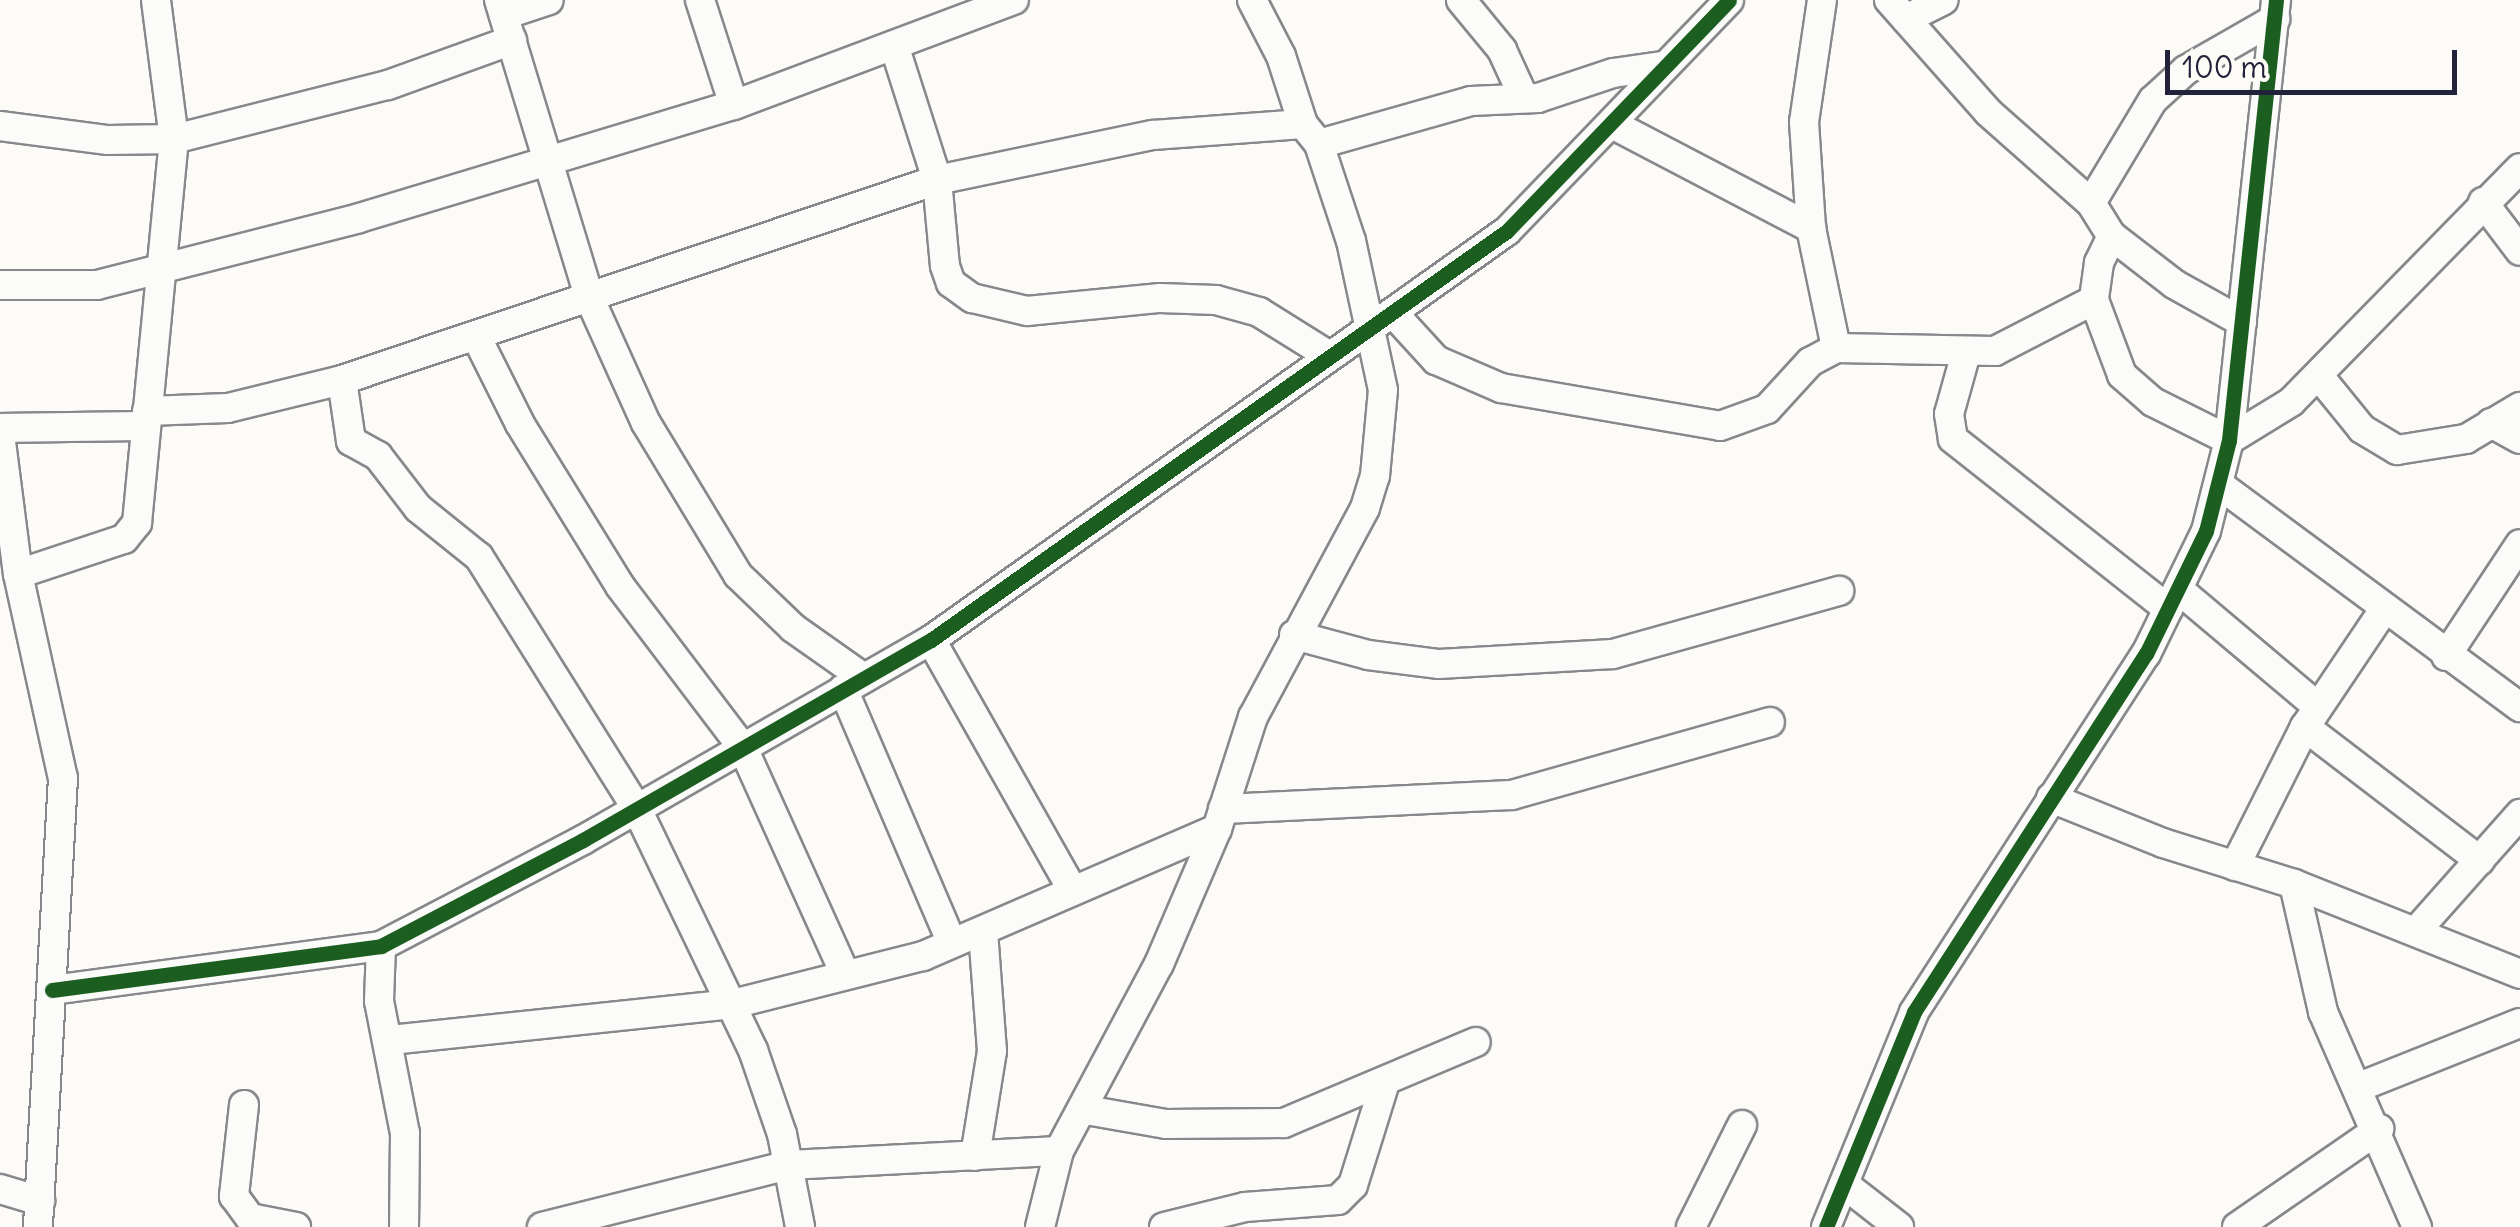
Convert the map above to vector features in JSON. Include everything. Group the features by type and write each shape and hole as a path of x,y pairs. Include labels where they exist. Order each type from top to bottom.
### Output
{"street":[{"path":"11,558 131,533 174,139 156,0"},
{"path":"0,126 108,140 174,139 371,90 505,18 549,0"},
{"path":"700,0 734,105"},
{"path":"0,284 97,286 160,272 544,164 734,105 1014,0"},
{"path":"1040,1227 1059,1151 1086,1110 1220,819 1252,717 1366,508 1375,476 1382,390 1381,320 1281,56 1252,0"},
{"path":"1461,0 1502,50 1524,98"},
{"path":"52,990 381,946 931,640 1508,231 1729,0"},
{"path":"1822,0 1804,122 1811,228 1836,348"},
{"path":"1897,9 1944,0"},
{"path":"1897,9 1988,112 2091,204 2112,236 2174,284 2242,322"},
{"path":"2091,204 2154,100 2198,62 2276,9"},
{"path":"1826,1227 1914,1012 2173,599 2221,486 2230,440 2276,9"},
{"path":"505,18 544,164 589,297 646,423 738,575 853,684 952,942"},
{"path":"894,45 937,180 951,283 972,298 1026,310 1160,298 1216,300 1259,312 1328,355"},
{"path":"0,1189 39,1214 62,778 11,558 0,431 228,408 342,380 937,180 1153,135 1311,134 1471,101 1524,98 1662,66"},
{"path":"1612,124 1811,228"},
{"path":"2230,440 2291,402 2319,376 2520,168"},
{"path":"2483,202 2520,251"},
{"path":"2112,236 2099,263 2094,300 2106,344 2136,391 2230,440"},
{"path":"1381,320 1436,360 1501,388 1720,426 1767,409 1810,362 1836,348 1966,353 2017,346 2094,300"},
{"path":"476,336 520,424 620,586 743,748 845,974"},
{"path":"1966,353 1949,414 1953,439 2173,599 2480,861"},
{"path":"2319,376 2362,428 2397,450 2466,438 2520,407"},
{"path":"342,380 351,440 378,456 418,508 479,557 636,806 733,1004 789,1165 800,1227"},
{"path":"2491,423 2520,439"},
{"path":"2221,486 2520,707"},
{"path":"2446,656 2520,544"},
{"path":"1294,635 1368,655 1439,664 1614,654 1840,591"},
{"path":"2235,866 2312,718 2385,608"},
{"path":"931,640 1072,888"},
{"path":"390,1040 733,1004 982,931 1220,819 1512,795 1770,722"},
{"path":"2051,798 2294,884 2381,922 2418,930 2520,974"},
{"path":"2418,930 2520,814"},
{"path":"2294,884 2310,974 2379,1129 2417,1227"},
{"path":"975,1156 993,1022 982,931"},
{"path":"381,946 379,1000 390,1040 405,1133 404,1227"},
{"path":"2359,1087 2520,1024"},
{"path":"1086,1110 1166,1124 1261,1126 1307,1117 1476,1042"},
{"path":"1164,1227 1246,1207 1338,1200 1353,1185 1385,1082"},
{"path":"244,1105 234,1196 250,1218 296,1227"},
{"path":"1691,1227 1742,1125"},
{"path":"2239,1226 2379,1129"},
{"path":"542,1227 789,1165 1059,1151"},
{"path":"1844,1184 1899,1227"}],"cycle path":[{"path":"52,990 381,946 583,840 931,640 1507,231 1729,0"},
{"path":"1826,1227 1914,1012 2146,654 2206,531 2229,440 2276,0"}]}
